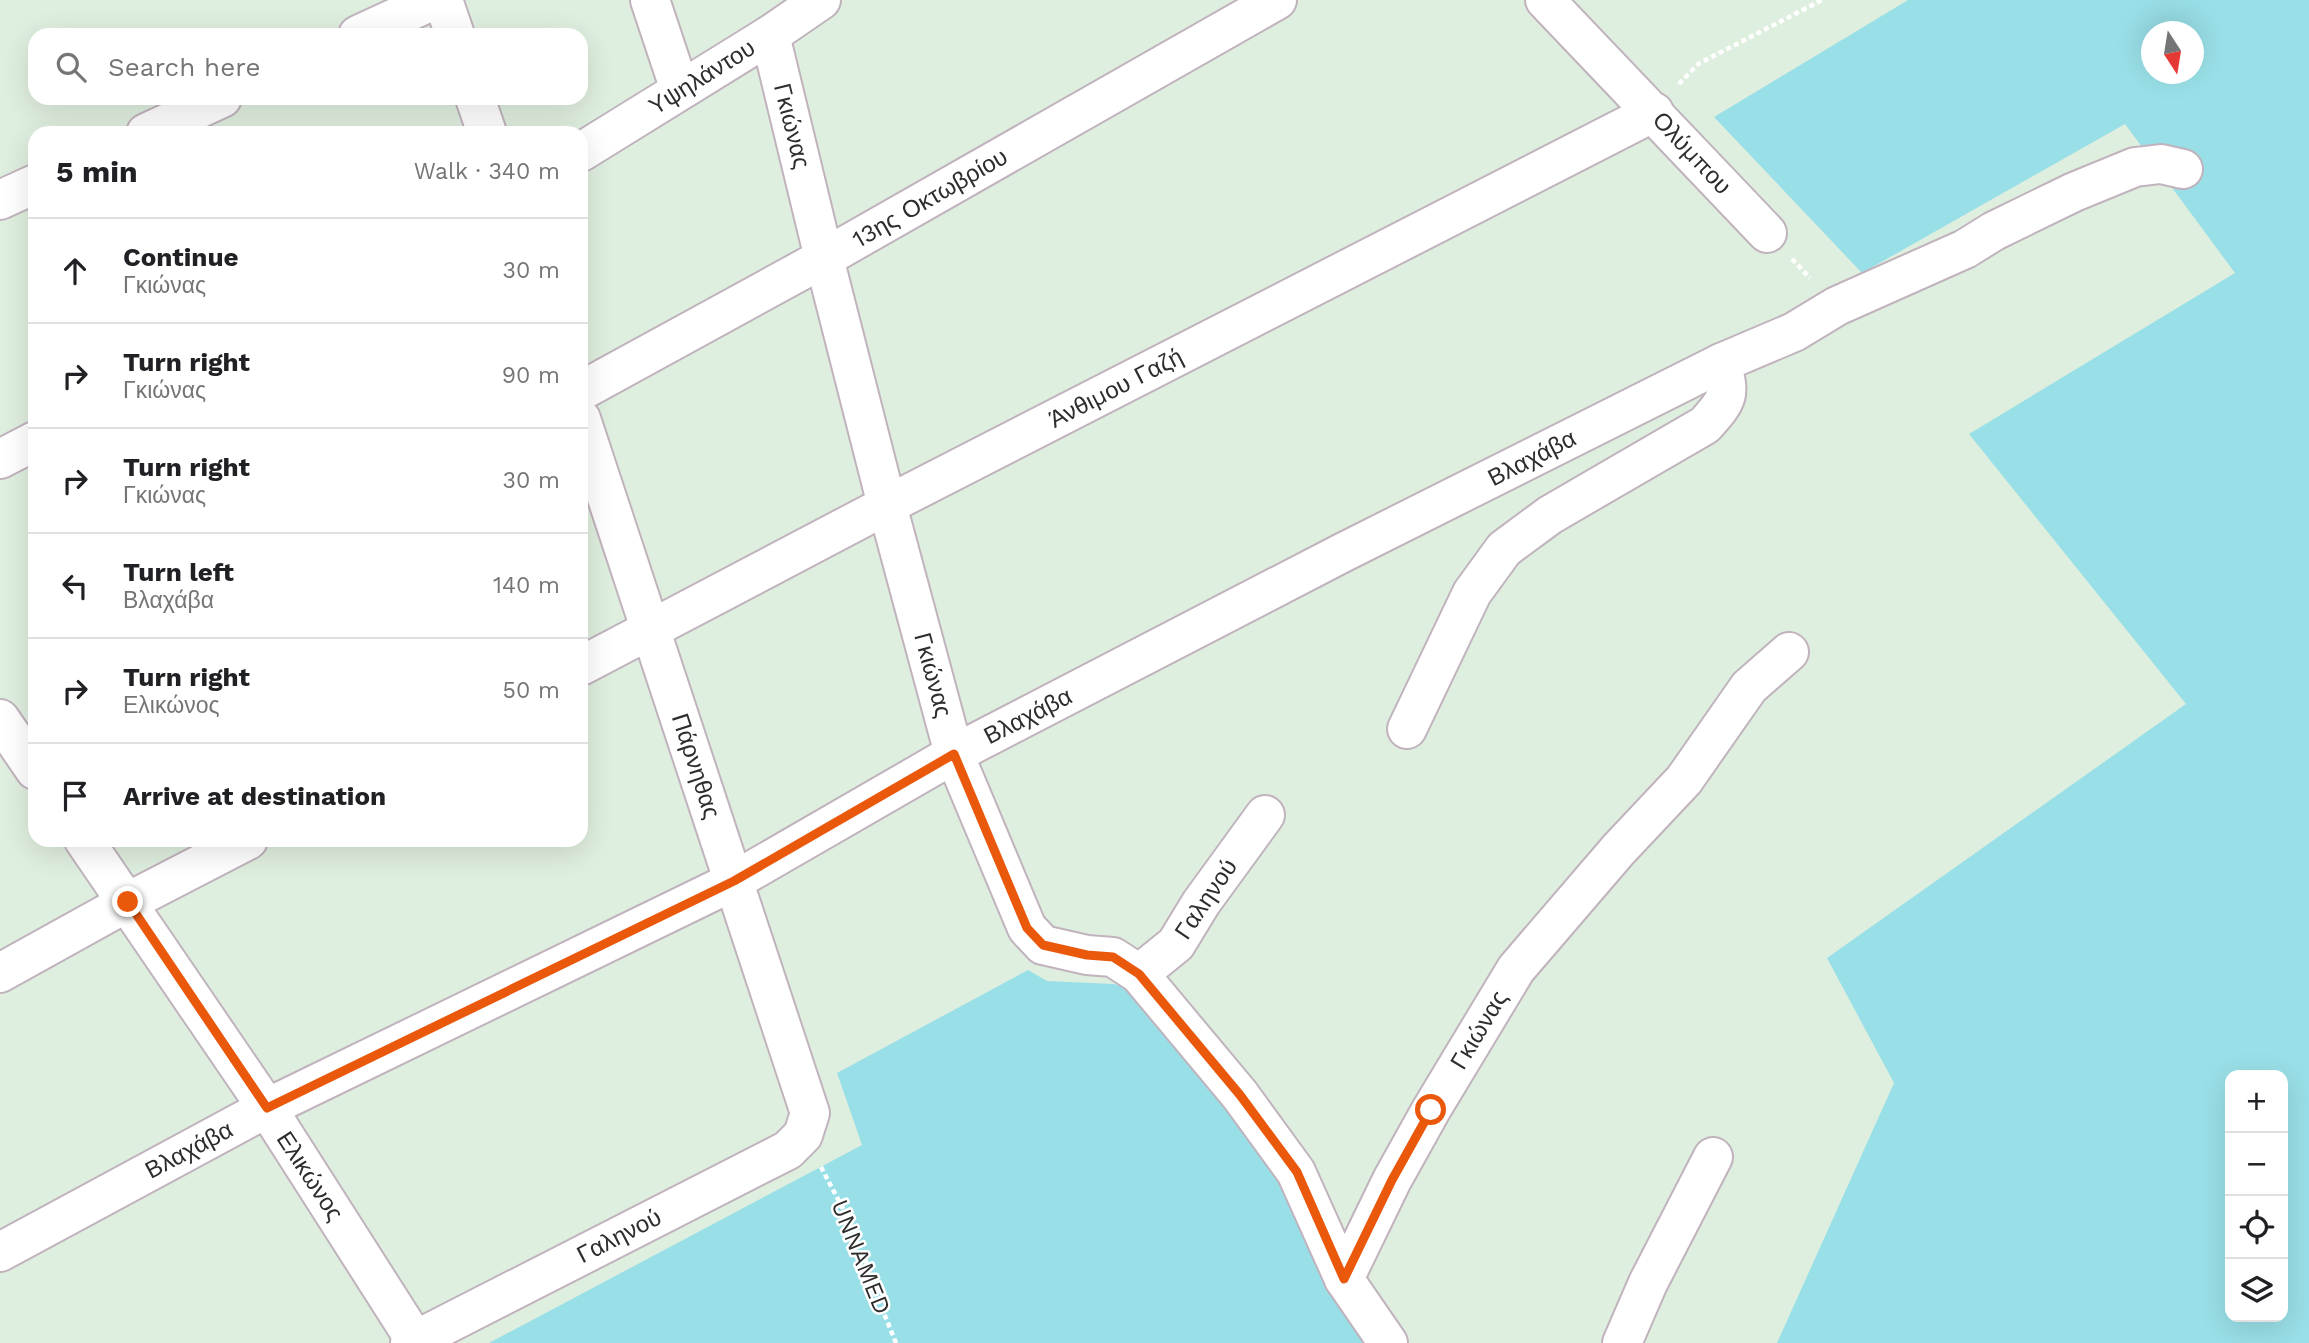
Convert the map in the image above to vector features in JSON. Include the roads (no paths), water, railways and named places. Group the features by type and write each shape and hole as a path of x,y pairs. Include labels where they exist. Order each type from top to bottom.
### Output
{"street":[{"path":"373,28 433,0"},
{"path":"443,0 453,28"},
{"path":"650,0 680,90"},
{"name":"Υψηλάντου","path":"588,148 770,35 821,0"},
{"name":"13ης Οκτωβρίου","path":"588,387 824,258 1277,0"},
{"name":"Ολύμπου","path":"1545,0 1767,233"},
{"name":"Γκιώνας","path":"770,35 887,505 954,754 1027,928 1043,945 1087,955 1113,957 1139,974 1240,1095 1297,1172 1344,1279"},
{"path":"161,126 207,105"},
{"path":"477,105 485,126"},
{"name":"Άνθιμου Γαζή","path":"588,662 887,505 1654,112"},
{"name":"Βλαχάβα","path":"0,1252 267,1108 734,881 954,754 1342,553 1721,363 1794,332 1837,306 1965,249 1994,231 2074,192 2135,167 2161,164 2183,169"},
{"path":"0,200 28,187"},
{"path":"1407,730 1472,593 1504,549 1550,515 1705,425 1721,407 1728,389 1721,363"},
{"name":"Πάρνηθας","path":"588,440 734,881 806,1124"},
{"path":"0,459 28,445"},
{"name":"Γκιώνας","path":"1344,1279 1392,1180 1516,969 1619,849 1684,780 1749,687 1789,652"},
{"path":"11,724 28,757"},
{"name":"Γαληνού","path":"1139,974 1176,944 1201,903 1265,815"},
{"name":"Ελικώνος","path":"89,847 267,1108 413,1342"},
{"path":"0,973 234,847"},
{"name":"Γαληνού","path":"413,1342 788,1150 806,1124"},
{"path":"1622,1343 1648,1283 1713,1157"},
{"path":"1344,1279 1388,1343"}]}
